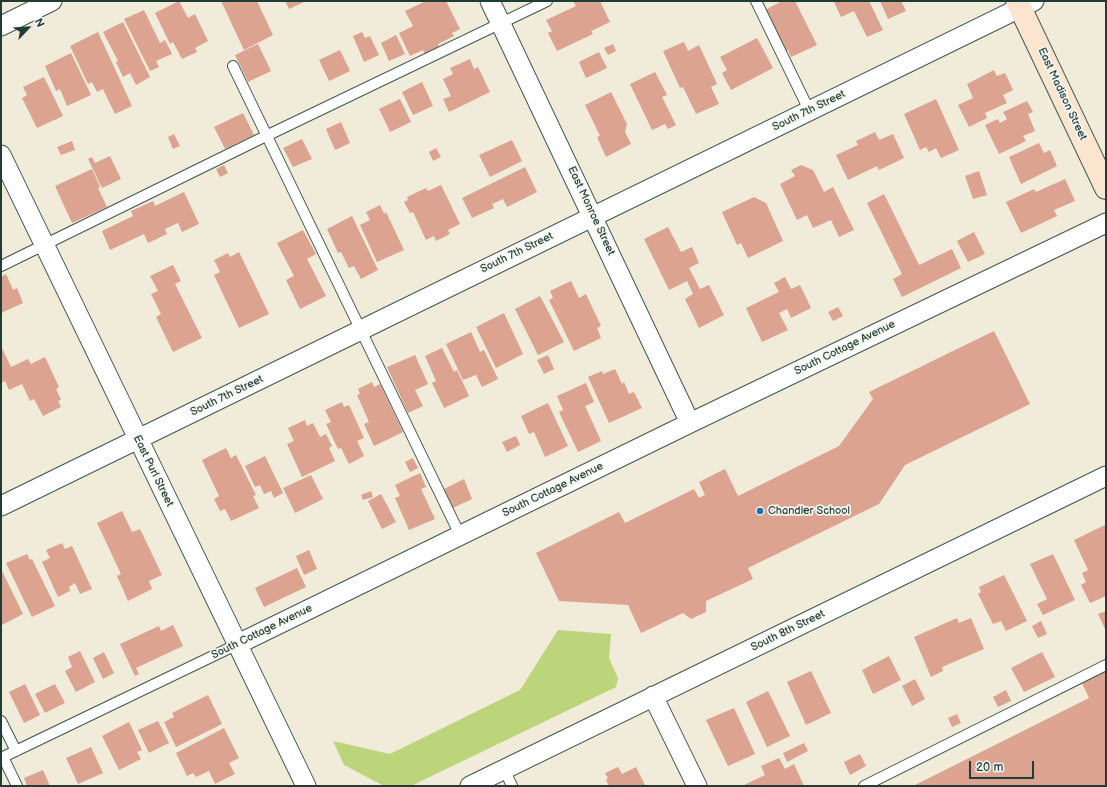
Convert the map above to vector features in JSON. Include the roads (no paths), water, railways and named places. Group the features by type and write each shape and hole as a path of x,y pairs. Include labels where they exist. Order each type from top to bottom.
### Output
{"main road":[{"name":"East Madison Street","path":"1024,3 1106,188"}],"street":[{"path":"1,26 52,1"},
{"name":"East Monroe Street","path":"490,1 690,422"},
{"name":"South 7th Street","path":"1,506 138,440 1024,3"},
{"name":"East Purl Street","path":"1,156 306,786"},
{"name":"South Cottage Avenue","path":"238,644 690,422 1106,223"},
{"name":"South 8th Street","path":"470,786 1106,476"},
{"path":"653,696 697,786"}],"lane":[{"path":"1,266 266,136 547,1"},
{"path":"756,1 809,110"},
{"path":"233,66 460,535"},
{"name":"South Cottage Avenue","path":"2,758 238,644"},
{"path":"864,786 1106,665"},
{"path":"1,721 16,751"},
{"path":"2,758 17,786"},
{"path":"504,769 512,786"}],"place":[{"name":"Chandler School","path":"760,511"}]}
